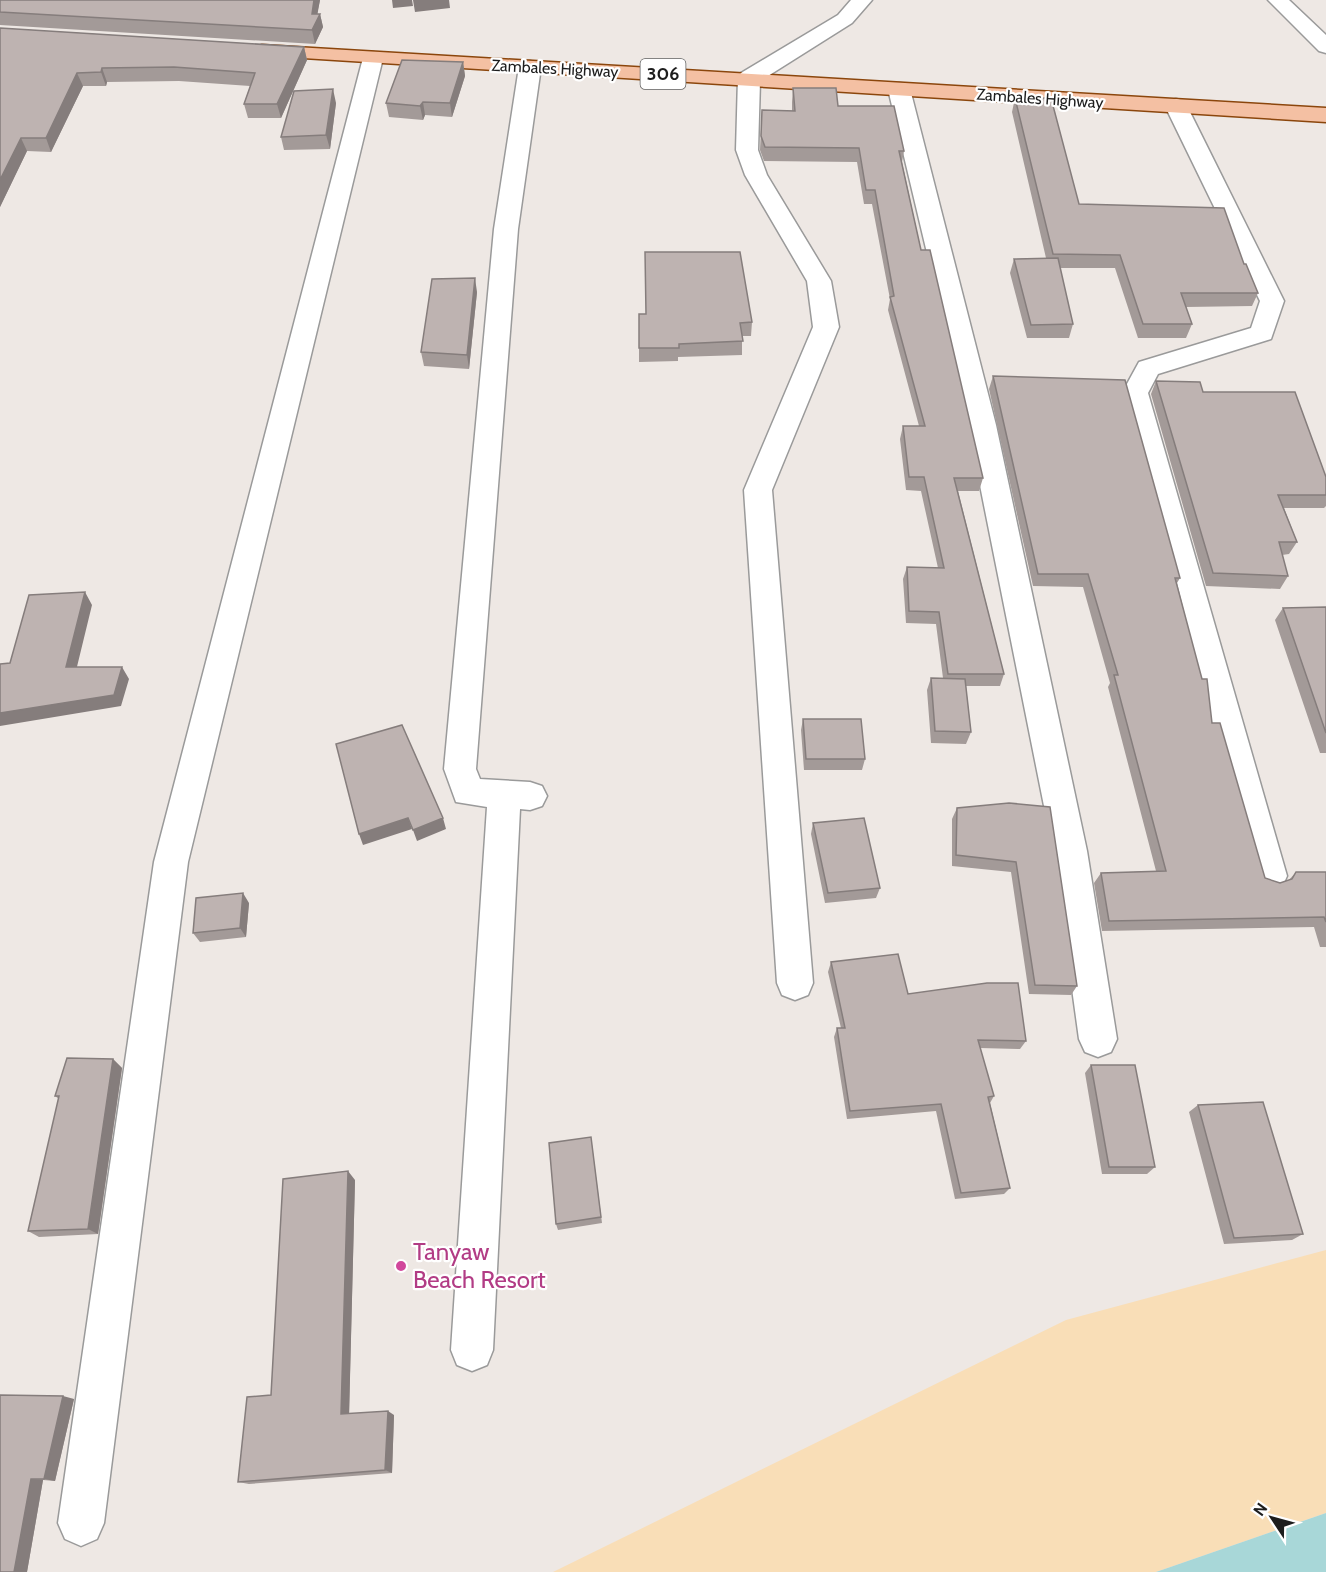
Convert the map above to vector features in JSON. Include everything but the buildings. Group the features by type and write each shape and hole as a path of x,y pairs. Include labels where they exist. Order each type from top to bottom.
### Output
{"main road":[{"name":"Zambales Highway","path":"244,50 749,78 1326,115"}],"street":[{"path":"795,983 758,490 826,327 819,281 756,175 747,150 749,78 845,19 862,0"},
{"path":"1278,0 1326,47"},
{"path":"81,1522 171,862 373,58"},
{"path":"472,1350 517,795 468,792 460,769 506,229 530,67"},
{"path":"899,89 982,425 1070,850 1098,1038"},
{"path":"1176,106 1272,301 1262,333 1148,368 1135,393 1270,876"}],"sand":[{"path":"1326,1250 1326,1513 1156,1572 553,1572 1066,1320"}],"water":[{"path":"1326,1513 1326,1572 1156,1572"}],"place":[{"name":"Tanyaw Beach Resort","path":"401,1266"}]}
